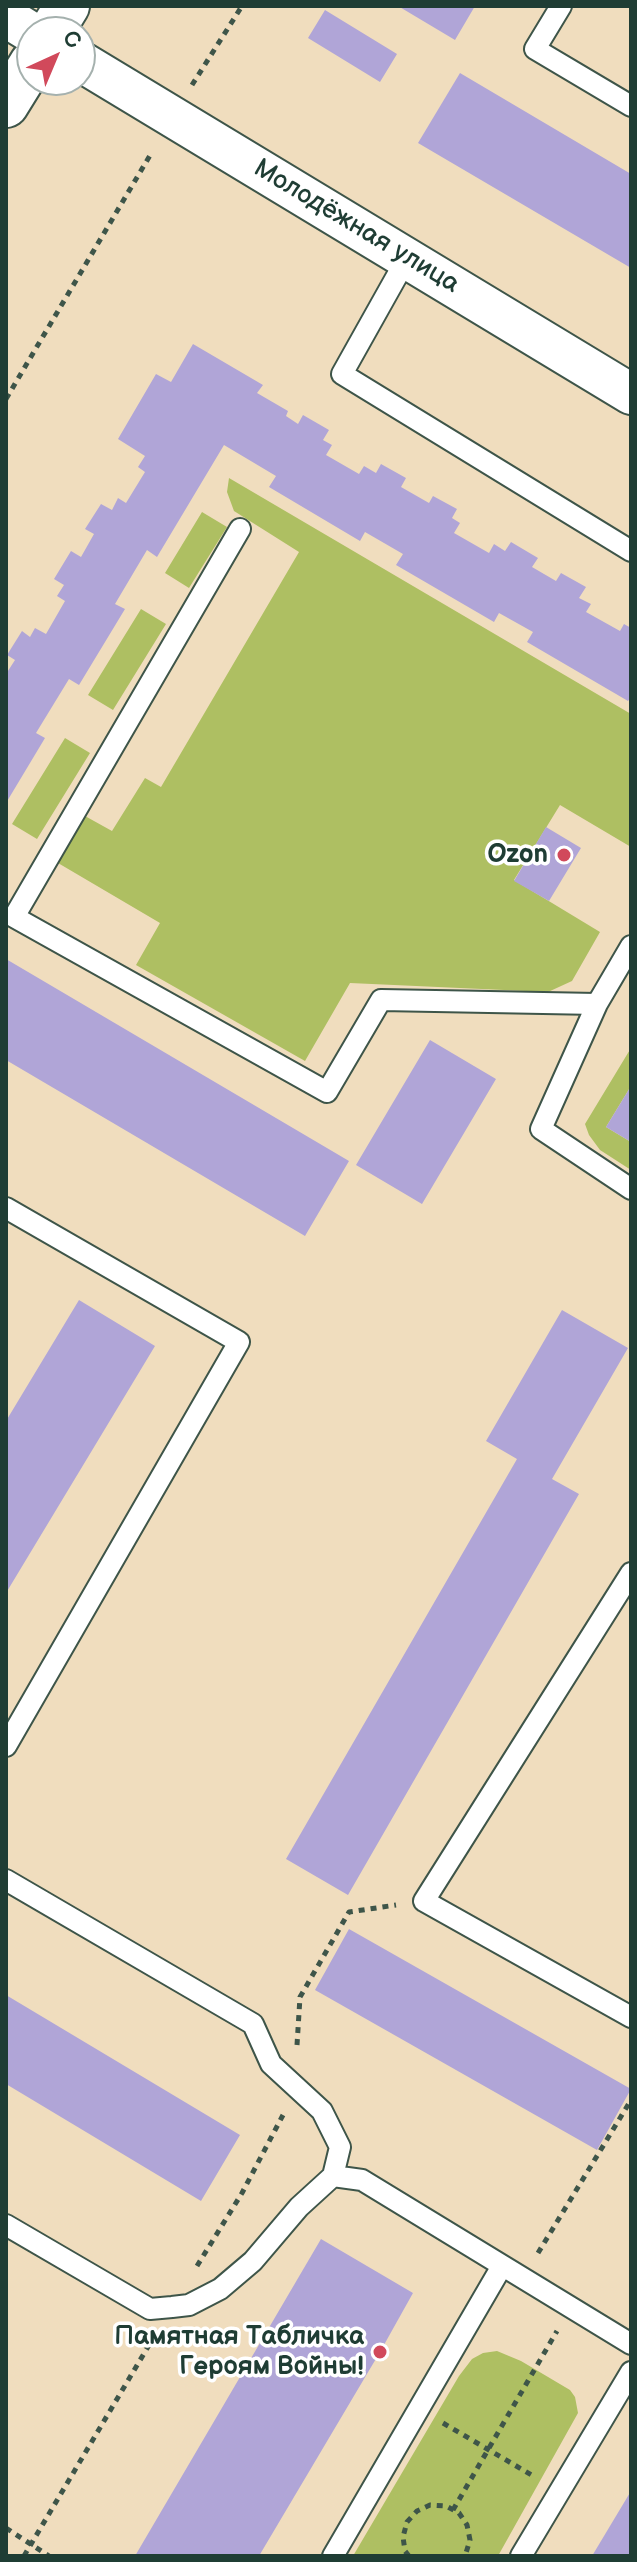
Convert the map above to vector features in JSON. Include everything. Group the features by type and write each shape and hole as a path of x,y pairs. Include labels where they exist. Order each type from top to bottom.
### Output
{"street":[{"name":"Молодёжная улица","path":"96,71 631,394"}],"lane":[{"path":"561,6 535,49 631,106"},
{"path":"407,258 342,374 631,551"},
{"path":"240,529 14,917 327,1092 381,1000 597,1004"},
{"path":"631,946 597,1004 541,1129 631,1189"},
{"path":"6,1208 239,1342 6,1746"},
{"path":"631,1573 424,1901 631,2017"},
{"path":"6,1880 253,2024 271,2064 322,2111 340,2147 333,2176 299,2207 253,2261 220,2289 189,2305 150,2309 6,2225"},
{"path":"333,2176 362,2180 631,2344"},
{"path":"333,2556 502,2266"},
{"path":"521,2556 631,2372"}],"path":[{"path":"6,399 172,117 242,6"},
{"path":"300,1997 349,1912 424,1901"},
{"path":"545,2241 631,2100"},
{"path":"453,2510 571,2308"},
{"path":"434,2418 541,2480"},
{"path":"409,2556 403,2537 407,2522 417,2511 430,2505 446,2506 459,2513 467,2525 470,2540 465,2556"},
{"path":"6,2528 49,2556"}],"green space":[{"path":"229,478 631,714 631,847 560,805 514,880 600,932 572,981 548,992 350,983 305,1061 136,965 160,923 58,863 85,816 112,831 145,778 161,787 299,552 234,511 227,492"},
{"path":"202,512 227,527 189,588 165,573"},
{"path":"141,609 166,624 113,710 88,695"},
{"path":"65,738 90,753 37,839 12,824"},
{"path":"631,1048 631,1086 606,1127 631,1142 631,1170 600,1150 585,1124"},
{"path":"497,2351 521,2361 570,2390 575,2397 578,2413 498,2556 353,2556 459,2376 472,2359"}],"building":[{"path":"398,6 475,6 455,40"},
{"path":"325,10 397,54 380,82 308,38"},
{"path":"460,73 631,174 631,268 418,143"},
{"path":"193,344 263,385 257,393 288,411 286,416 298,424 303,415 329,430 323,440 332,445 326,455 359,474 364,466 376,473 381,464 406,478 401,487 429,503 433,496 457,509 452,518 460,523 454,533 489,553 494,544 505,551 511,542 538,558 532,567 556,581 561,573 586,587 579,598 591,604 586,612 620,631 624,624 631,628 631,697 628,701 527,642 533,632 499,613 494,622 396,565 403,554 365,532 360,541 269,487 276,476 224,445 157,557 147,550 115,604 125,609 79,685 69,679 36,733 45,738 6,803 6,674 15,660 7,655 22,631 30,637 35,628 46,634 65,601 57,596 64,585 54,579 71,551 81,557 94,534 85,529 101,504 112,510 118,498 126,503 145,472 138,467 145,456 118,439 156,374 171,382"},
{"path":"546,827 581,848 549,901 514,881"},
{"path":"6,959 349,1161 305,1236 6,1060"},
{"path":"430,1040 496,1079 422,1204 356,1165"},
{"path":"631,1086 631,1142 606,1127"},
{"path":"79,1300 155,1346 6,1593 6,1421"},
{"path":"562,1310 628,1348 552,1479 579,1494 348,1895 286,1859 517,1459 486,1441"},
{"path":"349,1929 631,2089 597,2150 315,1990"},
{"path":"6,1995 240,2135 201,2201 6,2084"},
{"path":"321,2239 413,2293 380,2352 259,2556 135,2556"},
{"path":"631,2491 631,2556 592,2556"}],"place":[{"name":"Ozon","path":"564,855"},
{"name":"Памятная Табличка Героям Войны!","path":"380,2352"}]}
